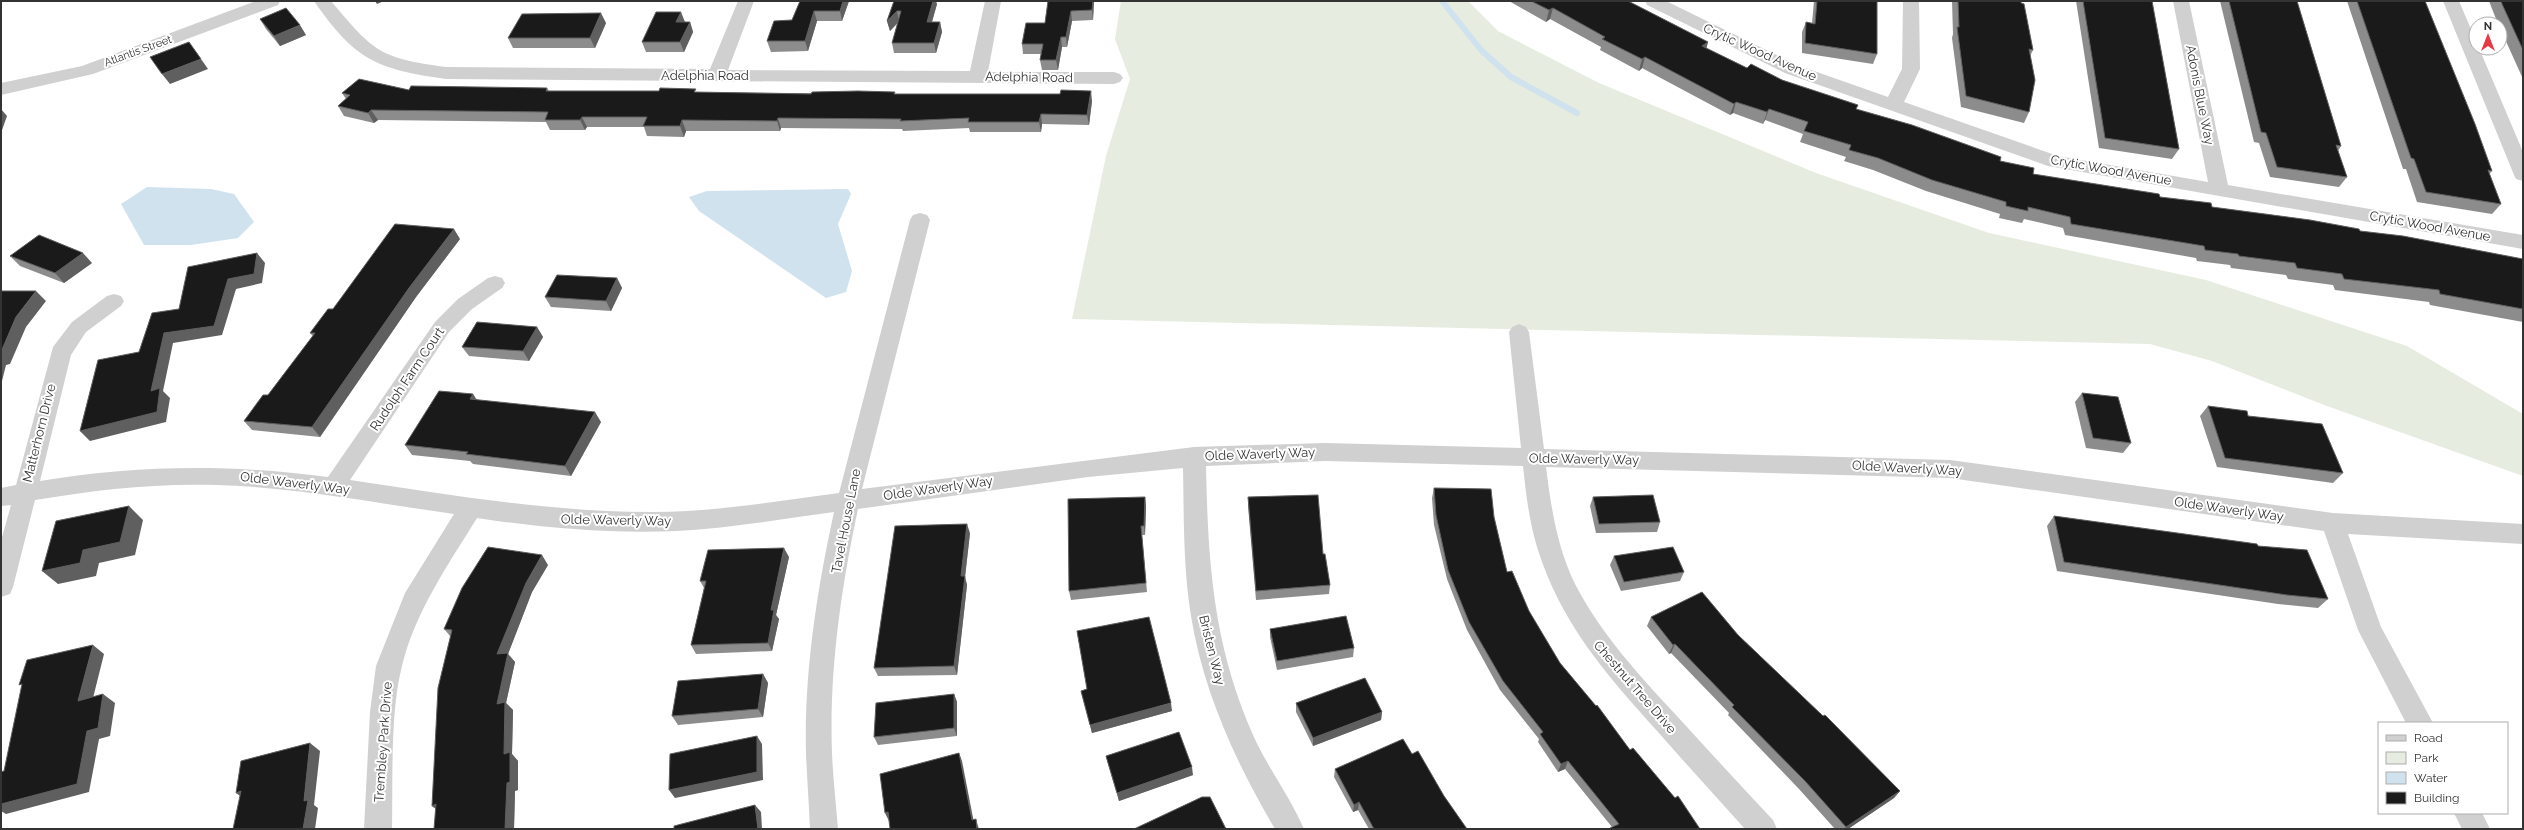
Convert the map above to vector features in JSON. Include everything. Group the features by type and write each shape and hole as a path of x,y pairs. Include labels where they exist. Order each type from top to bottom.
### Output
{"street":[{"name":"Atlantis Street","path":"1,89 87,70 272,1"},
{"name":"Adelphia Road","path":"322,1 364,48 386,60 413,68 446,73 491,75 1114,78"},
{"path":"717,75 746,1"},
{"path":"978,77 993,1"},
{"name":"Crytic Wood Avenue","path":"1653,1 1725,38 1791,69 2054,162 2523,242"},
{"path":"1893,106 1910,69 1911,1"},
{"name":"Adonis Blue Way","path":"2181,1 2219,189"},
{"path":"2451,1 2523,175"},
{"name":"Tavel House Lane","path":"824,829 819,732 822,678 847,501 920,220"},
{"name":"Rudolph Farm Court","path":"333,487 442,327 465,304 495,284"},
{"name":"Matterhorn Drive","path":"1,587 24,492 61,353 79,327 114,301"},
{"name":"Chestnut Tree Drive","path":"1519,332 1540,512 1549,547 1564,586 1598,645 1628,682 1763,829"},
{"name":"Olde Waverly Way","path":"1,496 105,480 191,475 246,477 333,487 566,520 657,522 719,518 1194,456 1325,452 1950,469 2333,523 2523,534"},
{"name":"Bristen Way","path":"1194,456 1199,583 1213,662 1233,720 1246,750 1290,829"},
{"name":"Trembley Park Drive","path":"378,829 384,705 389,666 414,600 471,507"},
{"path":"2333,523 2370,630 2419,722"},
{"path":"2468,814 2476,829"}],"green space":[{"path":"1121,1 1468,1 1498,31 1599,83 1816,173 1989,233 2206,280 2407,346 2523,414 2523,476 2327,406 2212,361 2150,344 1072,319 1106,156 1130,79 1115,39"}],"water":[{"path":"147,187 211,189 234,194 254,222 238,238 191,245 144,245 121,204"},
{"path":"848,189 851,194 838,224 852,271 846,292 826,298 699,211 689,197 707,191"}],"building":[{"path":"800,1 843,1 840,11 814,11 805,41 767,41 774,21 792,20"},
{"path":"894,1 933,1 927,22 940,22 934,43 892,43 901,11 897,11 887,21"},
{"path":"1048,1 1093,1 1092,10 1071,11 1066,37 1061,37 1056,60 1040,60 1043,44 1022,44 1026,23 1045,23"},
{"path":"1531,1 1628,1 1708,42 1702,46 1747,68 1751,64 1782,80 1858,105 1856,109 1912,125 2001,157 2000,161 2034,168 2033,174 2159,194 2160,197 2211,203 2212,207 2310,220 2359,229 2360,231 2403,236 2523,259 2523,309 2440,294 2439,290 2344,279 2342,274 2297,268 2295,263 2239,256 2238,254 2205,250 2204,246 2071,224 2070,217 2028,207 2028,211 2006,206 2006,202 1932,180 1878,158 1849,150 1851,145 1804,131 1808,122 1769,109 1767,112 1736,102 1734,104 1645,57 1642,59 1602,39 1605,37 1553,8 1549,10"},
{"path":"1817,1 1877,1 1877,54 1805,43 1806,22 1815,24"},
{"path":"1958,1 2021,1 2021,3 2024,4 2033,50 2029,49 2035,80 2029,112 1966,96 1957,27 1959,27"},
{"path":"2083,1 2152,1 2179,149 2105,138"},
{"path":"2229,1 2297,1 2341,146 2336,145 2347,177 2277,167 2266,133 2261,132"},
{"path":"2357,1 2425,1 2475,124 2492,171 2488,170 2501,204 2426,192 2414,159 2411,158"},
{"path":"2501,1 2523,1 2523,50 2508,16"},
{"path":"286,8 300,25 274,36 260,19"},
{"path":"656,12 681,12 676,22 690,22 680,42 642,42"},
{"path":"601,13 590,38 508,38 522,14"},
{"path":"189,42 201,59 162,74 150,57"},
{"path":"359,79 409,90 411,86 547,88 546,91 659,91 660,88 696,89 694,92 811,94 812,92 858,91 895,92 894,94 1060,94 1061,90 1091,91 1087,115 1041,114 1039,122 968,122 969,118 900,121 901,119 778,118 777,121 682,120 680,126 643,126 647,117 582,117 580,120 545,120 548,112 371,110 368,113 338,106 350,95 342,93"},
{"path":"395,224 454,229 409,288 312,427 244,421 263,395 268,395 315,333 310,333 328,309 333,309"},
{"path":"39,235 83,253 55,273 10,256"},
{"path":"257,253 254,274 228,279 214,326 164,333 151,391 160,388 157,412 80,431 98,360 139,352 152,313 179,309 188,267"},
{"path":"557,275 617,278 606,301 545,297"},
{"path":"1,291 36,291 16,317 1,352"},
{"path":"477,322 537,327 523,351 462,347"},
{"path":"439,391 473,394 470,399 595,412 565,466 466,454 468,452 405,445"},
{"path":"2082,393 2118,397 2131,443 2093,438"},
{"path":"2208,406 2247,411 2248,416 2322,424 2343,473 2225,458"},
{"path":"1434,488 1491,489 1494,517 1507,572 1512,571 1529,611 1560,663 1596,706 1597,705 1630,750 1633,748 1675,798 1678,796 1700,829 1610,828 1619,824 1568,761 1561,764 1540,734 1543,732 1503,681 1469,622 1448,570 1436,515"},
{"path":"1318,495 1323,554 1325,554 1330,585 1256,591 1248,497"},
{"path":"1653,495 1660,522 1599,524 1593,497"},
{"path":"1145,497 1144,526 1141,526 1146,583 1069,591 1068,499"},
{"path":"129,506 120,542 83,550 80,563 42,571 56,521"},
{"path":"2054,516 2257,544 2258,546 2307,550 2328,599 2287,595 2064,562"},
{"path":"967,524 961,576 965,576 954,666 874,668 895,526"},
{"path":"488,547 542,555 526,583 497,654 508,653 497,704 505,702 504,754 510,752 510,782 507,783 505,829 434,829 436,804 432,806 438,688 452,630 444,629 462,588"},
{"path":"1673,547 1684,572 1624,582 1614,556"},
{"path":"784,548 771,610 774,610 768,643 691,645 706,581 700,581 708,550"},
{"path":"1702,592 1738,635 1823,716 1825,715 1900,791 1846,827 1805,781 1732,707 1734,705 1675,644 1673,645 1651,617"},
{"path":"1346,616 1354,648 1277,661 1270,629"},
{"path":"1149,617 1171,703 1090,725 1081,691 1087,689 1077,631"},
{"path":"93,645 78,701 103,694 98,728 87,731 77,784 1,804 1,772 4,771 22,684 19,685 27,660"},
{"path":"763,674 758,709 672,716 678,681"},
{"path":"1365,678 1382,712 1313,738 1296,703"},
{"path":"954,694 954,728 874,737 876,703"},
{"path":"1179,732 1192,767 1117,793 1106,756"},
{"path":"757,736 757,772 669,790 670,754"},
{"path":"1403,739 1412,754 1418,751 1444,796 1467,829 1374,829 1359,802 1354,805 1335,769"},
{"path":"310,743 304,801 308,800 303,829 233,829 241,791 236,793 241,761"},
{"path":"959,753 972,820 976,819 977,829 890,829 888,812 885,813 880,774"},
{"path":"1202,797 1210,797 1226,829 1134,829"},
{"path":"755,805 758,829 674,829 674,826"}],"waterway":[{"path":"1442,1 1481,50 1511,77 1577,113"}]}
